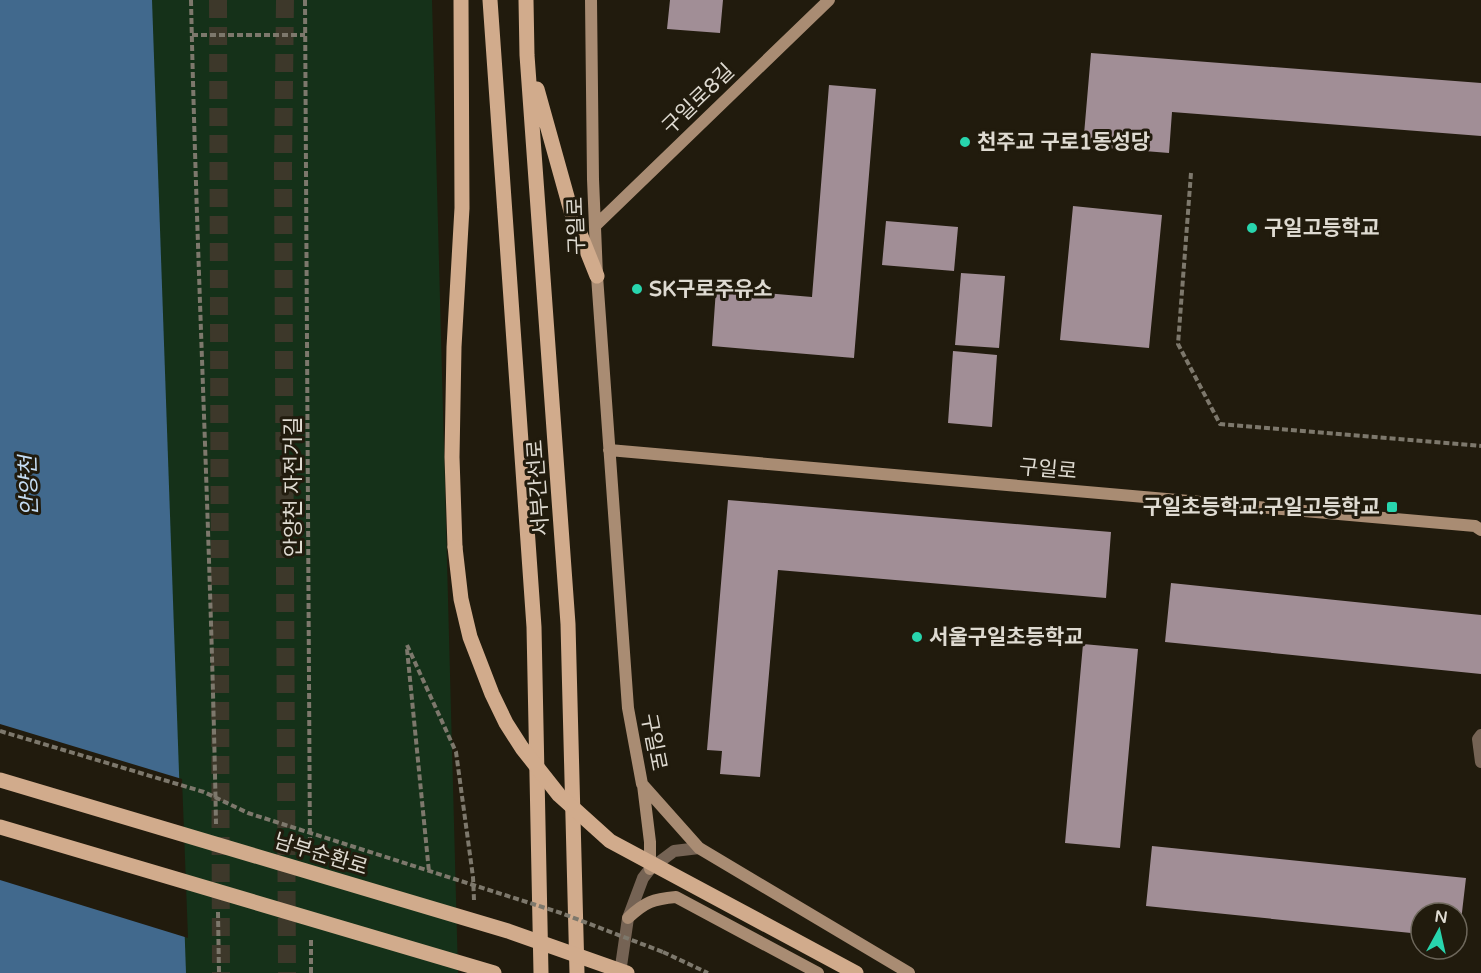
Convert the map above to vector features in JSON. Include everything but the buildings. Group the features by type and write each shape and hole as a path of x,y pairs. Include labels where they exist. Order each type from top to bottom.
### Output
{"main road":[{"path":"461,0 462,208 454,347 452,457 455,547 461,599 470,637 492,694 506,723 522,748 559,795 610,842 856,973"},
{"name":"서부간선로","path":"490,0 534,627 541,973"},
{"name":"서부간선로","path":"526,0 527,54 568,624 577,973"},
{"name":"구일로","path":"591,0 597,276 628,708 642,784 699,848 909,973"},
{"name":"구일로8길","path":"595,226 829,0"},
{"path":"527,54 571,211 597,276"},
{"name":"구일로","path":"609,450 1475,526 1481,530"},
{"name":"남부순환로","path":"0,780 508,931 627,973"},
{"path":"642,784 650,842 650,868"},
{"path":"0,827 494,973"},
{"path":"628,918 641,905 657,898 676,897 818,973"}],"street":[{"path":"1481,735 1478,740 1481,762"},
{"path":"620,973 628,918 643,878 650,868 674,851 699,848"}],"path":[{"path":"191,0 216,819"},
{"name":"안양천 자전거길","path":"305,0 310,854"},
{"path":"192,35 305,35"},
{"path":"1191,173 1178,344 1220,424 1481,446"},
{"path":"429,872 407,645 456,752 473,877 475,909"},
{"path":"0,731 204,792 248,813 561,914 663,951 708,973"},
{"path":"218,930 219,973"},
{"path":"311,937 311,973"}],"green space":[{"path":"0,0 432,0 458,973 0,973"}],"water":[{"name":"안양천","path":"0,0 152,0 186,973 0,973"}],"pier":[{"path":"0,724 182,779 188,938 0,880"}],"tunnel":[{"path":"218,0 221,973"},
{"path":"285,0 283,167 287,973"}],"place":[{"name":"천주교 구로1동성당","path":"965,142"},
{"name":"구일고등학교","path":"1252,228"},
{"name":"SK구로주유소","path":"637,289"},
{"name":"구일초등학교.구일고등학교","path":"1392,507"},
{"name":"서울구일초등학교","path":"917,637"}]}
